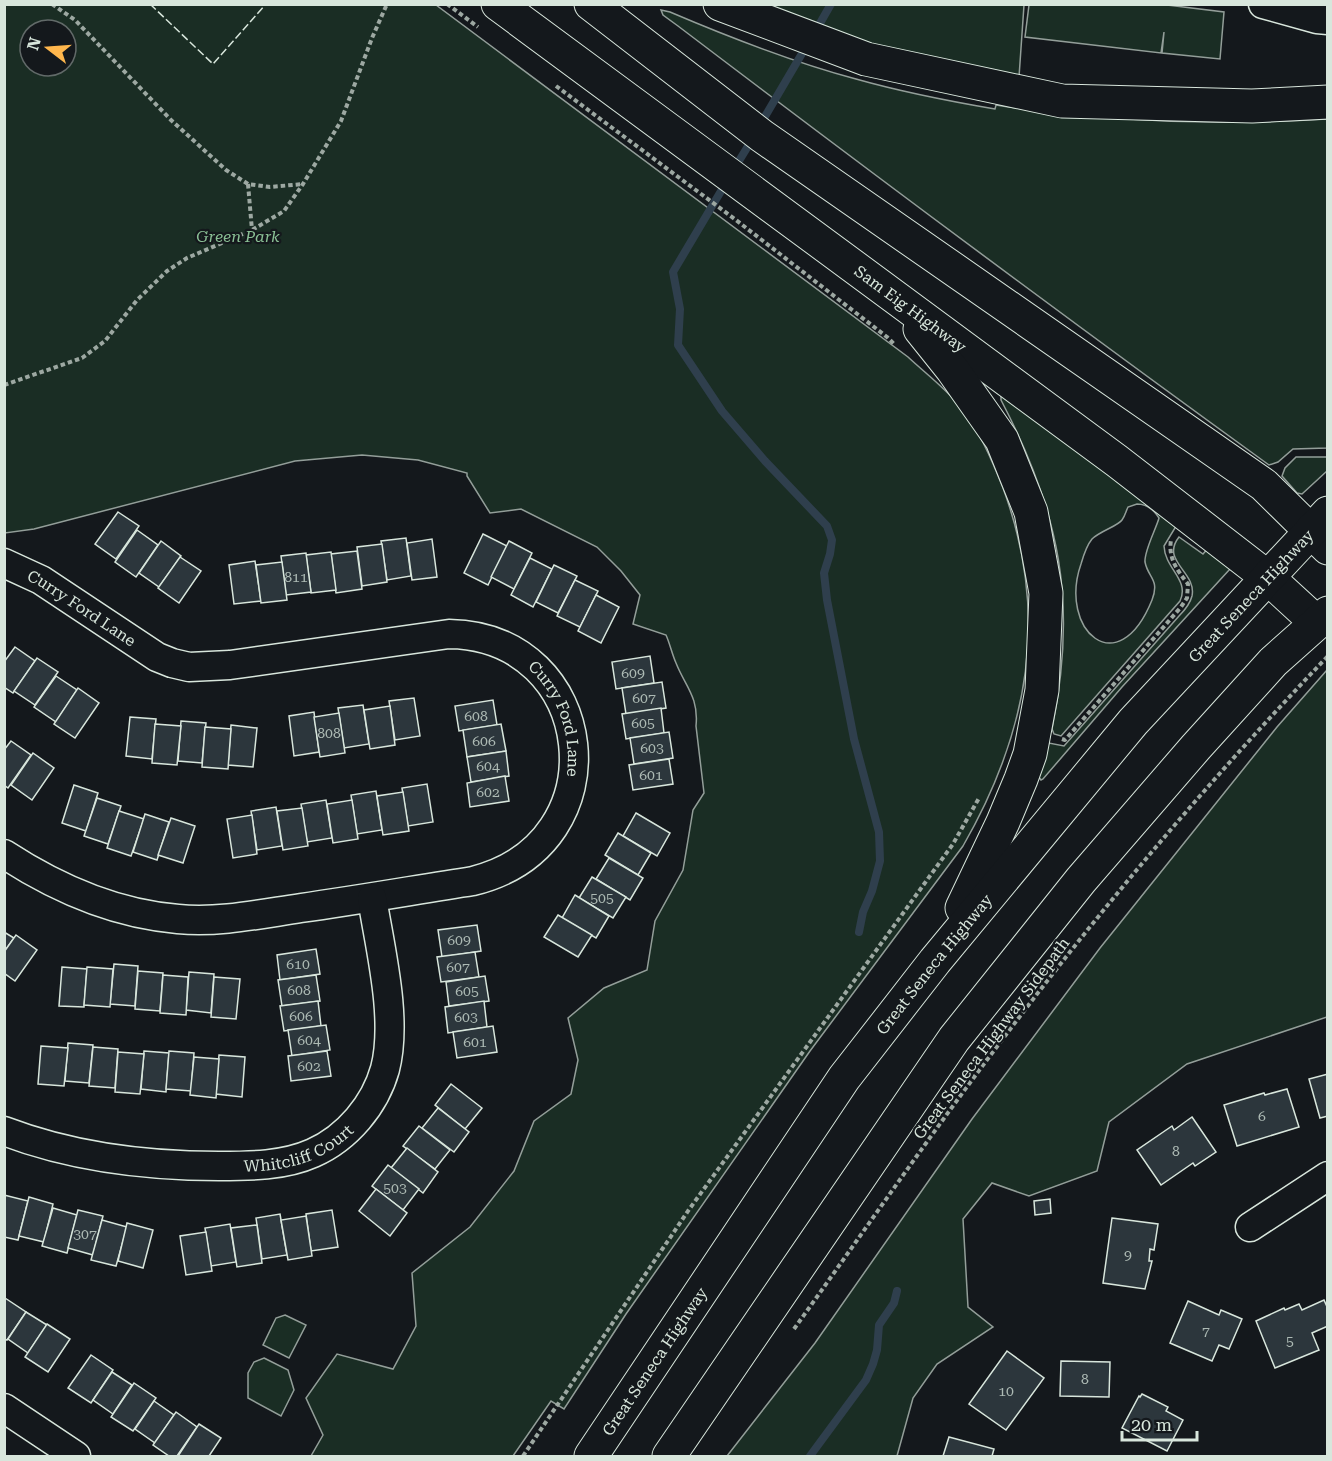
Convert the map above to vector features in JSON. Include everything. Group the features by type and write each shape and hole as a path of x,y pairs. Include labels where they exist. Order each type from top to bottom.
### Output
{"main road":[{"path":"591,4 757,132 1264,485 1322,531"},
{"path":"720,4 866,59 1062,101 1252,106 1328,102"},
{"name":"Sam Eig Highway","path":"491,18 711,162 1118,461 1322,617"},
{"path":"892,294 951,369 1002,440 1031,512 1046,593 1042,690 1030,754 1003,822 935,961"},
{"name":"Great Seneca Highway","path":"591,1456 844,1078 935,961 1133,722 1267,577 1322,531"},
{"path":"669,1456 954,1039 1081,880 1196,747 1273,662 1322,617"}],"street":[{"path":"1263,4 1317,20 1328,20"},
{"name":"Curry Ford Lane","path":"4,564 41,580 157,657 189,667 230,665 449,634 488,639 505,646 534,665 545,676 561,704 569,725 574,749 573,777 561,817 535,851 517,864 494,875 372,898 229,919 179,919 141,914 109,906 58,885 4,854"},
{"name":"Whitcliff Court","path":"4,1131 50,1146 90,1155 184,1166 258,1166 312,1154 333,1142 355,1123 372,1099 385,1069 390,1033 387,996 372,898"},
{"path":"1250,1227 1328,1176"},
{"path":"4,1408 76,1456"}],"path":[{"path":"52,4 75,20 171,120 226,170 248,184 270,188 303,184"},
{"path":"4,385 82,358 105,341 137,300 166,271 187,258 252,230 284,211 341,121 387,4"},
{"path":"447,4 491,18"},
{"path":"547,80 887,337 903,354"},
{"path":"248,184 252,230"},
{"path":"1065,740 1187,598 1188,584 1175,567 1169,551 1171,540 1175,535"},
{"name":"Great Seneca Highway Sidepath","path":"791,1333 1007,1032 1103,910 1240,749 1328,656"},
{"path":"524,1456 688,1211 953,844 982,791"}],"green space":[{"name":"Green Park","path":"5,5 436,5 908,357 952,398 978,433 1003,488 1017,535 1026,581 1028,627 1025,672 1017,716 1004,759 986,803 963,846 810,1051 626,1314 564,1409 551,1401 513,1456 311,1456 323,1435 306,1398 337,1354 393,1369 416,1326 412,1273 470,1227 514,1171 534,1121 571,1094 578,1060 568,1018 604,988 647,970 655,921 683,870 693,810 704,793 695,707 666,635 633,624 640,595 621,571 597,547 521,509 490,513 467,473 418,460 362,455 295,461 34,529 5,533"},
{"path":"747,5 1024,5 1019,77 872,46"},
{"path":"1029,5 1167,5 1224,12 1220,59 1162,53 1164,32 1161,53 1025,37"},
{"path":"661,10 762,49 832,72 908,92 995,109 996,105 1120,119 1162,121 1244,122 1327,119 1327,448 1293,449 1278,462 1269,465 898,192 663,15"},
{"path":"1001,395 1178,523 1164,546 1168,561 1180,580 1182,594 1180,601 1061,736 1054,734 1052,729 1060,683 1063,640 1063,599 1058,560 1050,521 1038,481 1001,400","holes":["1137,504 1150,508 1159,518 1145,557 1146,567 1154,583 1154,593 1138,625 1123,639 1109,643 1095,638 1084,627 1078,609 1076,588 1081,564 1092,539 1120,522 1128,507"]},
{"path":"1296,457 1327,457 1327,471 1302,494 1297,493 1282,476 1285,468"},
{"path":"1179,537 1203,554 1209,547 1230,569 1041,780 1038,776 1049,743 1064,746 1188,605 1192,596 1192,588 1174,553 1174,545"},
{"path":"1327,670 1327,1017 1187,1064 1109,1122 1097,1171 1029,1196 992,1183 963,1219 968,1307 993,1327 937,1364 913,1398 897,1456 727,1456 815,1343 972,1119 1100,948 1277,727"},
{"path":"285,1315 306,1325 289,1358 263,1345 276,1318"},
{"path":"264,1358 288,1370 294,1390 281,1416 248,1398 248,1373 254,1362"}],"building":[{"path":"118,512 139,526 116,559 95,544"},
{"path":"137,530 158,545 136,577 115,562"},
{"path":"483,534 507,546 488,585 464,573"},
{"path":"406,538 411,576 387,580 381,541"},
{"path":"432,539 437,577 412,580 407,543"},
{"path":"161,541 181,556 159,587 139,573"},
{"path":"509,541 532,553 514,589 491,577"},
{"path":"382,544 387,582 362,586 357,547"},
{"path":"357,551 362,589 336,593 331,554"},
{"path":"331,552 336,590 311,593 306,555"},
{"path":"306,553 311,592 286,595 281,556"},
{"path":"180,557 201,571 179,603 158,588"},
{"path":"530,558 552,569 533,607 511,595"},
{"path":"255,561 261,601 234,604 229,565"},
{"path":"282,562 287,600 261,603 256,565"},
{"path":"554,565 577,576 558,613 536,602"},
{"path":"575,580 598,591 580,627 557,616"},
{"path":"596,595 619,607 601,643 578,631"},
{"path":"15,647 35,661 13,693 4,687 4,662"},
{"path":"650,656 654,683 616,689 612,662"},
{"path":"37,658 58,672 35,705 14,691"},
{"path":"56,676 77,690 56,722 34,707"},
{"path":"662,682 666,708 626,714 622,688"},
{"path":"78,688 99,703 75,738 54,724"},
{"path":"414,698 420,736 395,740 389,701"},
{"path":"493,700 497,725 459,731 455,706"},
{"path":"363,705 369,744 344,748 338,708"},
{"path":"390,706 395,745 370,749 364,710"},
{"path":"661,708 664,733 626,739 622,714"},
{"path":"314,712 319,752 294,756 289,716"},
{"path":"339,713 345,753 320,757 314,717"},
{"path":"130,717 156,719 152,759 126,756"},
{"path":"181,721 206,723 202,763 178,761"},
{"path":"155,724 181,726 177,765 152,763"},
{"path":"501,724 506,751 467,757 463,730"},
{"path":"231,725 257,728 253,767 228,765"},
{"path":"205,727 231,729 228,769 202,767"},
{"path":"669,732 673,758 634,764 630,738"},
{"path":"11,741 31,755 8,788 4,785 4,750"},
{"path":"506,751 509,776 471,782 467,757"},
{"path":"33,753 54,768 32,800 11,785"},
{"path":"669,759 673,784 633,790 629,765"},
{"path":"505,776 509,801 470,807 467,783"},
{"path":"427,784 433,822 408,826 402,788"},
{"path":"74,785 98,793 86,831 62,823"},
{"path":"376,791 382,830 357,834 351,795"},
{"path":"403,792 409,831 383,835 377,796"},
{"path":"97,798 121,806 108,844 84,836"},
{"path":"326,800 332,838 307,842 301,804"},
{"path":"352,800 358,839 333,843 327,804"},
{"path":"276,807 282,846 257,850 251,811"},
{"path":"302,808 308,846 283,850 277,811"},
{"path":"119,811 144,819 131,856 107,848"},
{"path":"636,813 670,833 657,856 623,836"},
{"path":"145,814 169,822 157,860 133,852"},
{"path":"252,815 257,854 233,858 227,819"},
{"path":"171,818 195,826 183,863 158,855"},
{"path":"618,833 651,853 638,875 605,855"},
{"path":"609,858 643,878 630,900 596,879"},
{"path":"592,877 626,897 613,918 579,898"},
{"path":"575,895 609,916 596,938 562,918"},
{"path":"558,915 592,935 578,957 544,937"},
{"path":"477,925 481,951 442,957 438,930"},
{"path":"4,932 14,938 4,952"},
{"path":"16,935 37,950 15,981 4,973 4,952"},
{"path":"316,949 320,974 280,980 277,955"},
{"path":"475,952 479,977 441,982 437,957"},
{"path":"114,964 138,966 135,1006 110,1004"},
{"path":"62,967 87,969 84,1007 59,1006"},
{"path":"87,967 113,969 110,1007 84,1005"},
{"path":"138,971 163,973 160,1011 135,1009"},
{"path":"189,972 214,974 211,1013 186,1010"},
{"path":"163,975 188,977 186,1015 160,1013"},
{"path":"316,975 320,1001 282,1006 278,980"},
{"path":"485,976 489,1001 449,1006 446,982"},
{"path":"214,977 240,979 236,1019 211,1017"},
{"path":"318,1001 321,1026 284,1031 280,1006"},
{"path":"484,1001 487,1027 448,1033 445,1007"},
{"path":"326,1025 330,1050 292,1056 288,1030"},
{"path":"493,1026 497,1052 457,1058 453,1032"},
{"path":"68,1043 93,1045 89,1083 65,1081"},
{"path":"41,1046 68,1048 64,1086 38,1084"},
{"path":"93,1047 118,1049 115,1088 89,1086"},
{"path":"144,1051 169,1053 166,1092 141,1089"},
{"path":"169,1051 194,1053 191,1091 166,1089"},
{"path":"327,1051 331,1076 291,1081 288,1056"},
{"path":"118,1052 144,1054 140,1094 115,1092"},
{"path":"219,1055 245,1057 242,1097 216,1094"},
{"path":"194,1057 219,1059 216,1098 190,1095"},
{"path":"1328,1074 1328,1116 1320,1118 1309,1079"},
{"path":"451,1084 482,1108 465,1129 435,1105"},
{"path":"1287,1089 1299,1127 1237,1146 1224,1105"},
{"path":"438,1108 469,1132 454,1152 422,1128"},
{"path":"1192,1117 1216,1152 1195,1166 1193,1163 1161,1185 1137,1150 1172,1126 1174,1130"},
{"path":"419,1126 450,1150 435,1169 403,1146"},
{"path":"407,1148 438,1172 423,1193 391,1168"},
{"path":"388,1165 419,1189 403,1210 372,1186"},
{"path":"376,1189 407,1213 390,1236 359,1211"},
{"path":"4,1195 28,1201 18,1240 4,1237"},
{"path":"29,1197 53,1204 44,1242 19,1236"},
{"path":"1050,1199 1051,1213 1035,1215 1034,1201"},
{"path":"53,1208 77,1215 67,1253 42,1246"},
{"path":"78,1210 103,1216 93,1255 68,1248"},
{"path":"332,1210 338,1247 311,1251 306,1214"},
{"path":"280,1214 287,1255 262,1259 256,1218"},
{"path":"306,1216 312,1256 288,1260 281,1220"},
{"path":"1112,1218 1158,1224 1154,1250 1150,1249 1149,1261 1152,1261 1145,1289 1103,1283"},
{"path":"102,1220 127,1227 116,1266 91,1260"},
{"path":"127,1223 153,1230 143,1268 118,1261"},
{"path":"230,1224 236,1262 211,1266 205,1228"},
{"path":"257,1225 262,1263 237,1267 231,1228"},
{"path":"206,1232 212,1271 186,1275 180,1236"},
{"path":"5,1298 26,1312 7,1340 4,1339"},
{"path":"1324,1300 1328,1309 1328,1326 1312,1333 1319,1350 1275,1368 1256,1321 1284,1308 1285,1310 1299,1304 1302,1310"},
{"path":"1188,1301 1219,1315 1221,1310 1242,1319 1229,1349 1219,1345 1212,1361 1170,1343"},
{"path":"26,1312 47,1325 28,1353 8,1339"},
{"path":"47,1324 70,1339 48,1372 25,1357"},
{"path":"1007,1351 1044,1378 1006,1430 969,1404"},
{"path":"91,1355 113,1370 91,1403 68,1388"},
{"path":"1061,1361 1110,1362 1109,1397 1060,1396"},
{"path":"112,1372 132,1385 113,1414 93,1400"},
{"path":"134,1383 156,1398 133,1431 111,1417"},
{"path":"1142,1394 1168,1407 1166,1411 1183,1420 1167,1451 1122,1428"},
{"path":"154,1401 174,1415 155,1443 135,1429"},
{"path":"176,1412 197,1427 177,1456 169,1456 153,1445"},
{"path":"199,1424 221,1438 209,1456 178,1456"},
{"path":"949,1437 994,1449 992,1456 943,1456"}],"waterway":[{"path":"815,32 831,4"},
{"path":"760,125 807,45"},
{"path":"734,169 753,138"},
{"path":"727,181 673,272 680,309 678,345 722,411 765,461 827,526 832,540 824,573 827,600 854,739 879,832 880,861 872,891 863,912 859,932"},
{"path":"810,1456 866,1380 877,1350 879,1325 894,1303 897,1291"}],"fence":[{"path":"150,4 213,64 266,4"}]}
